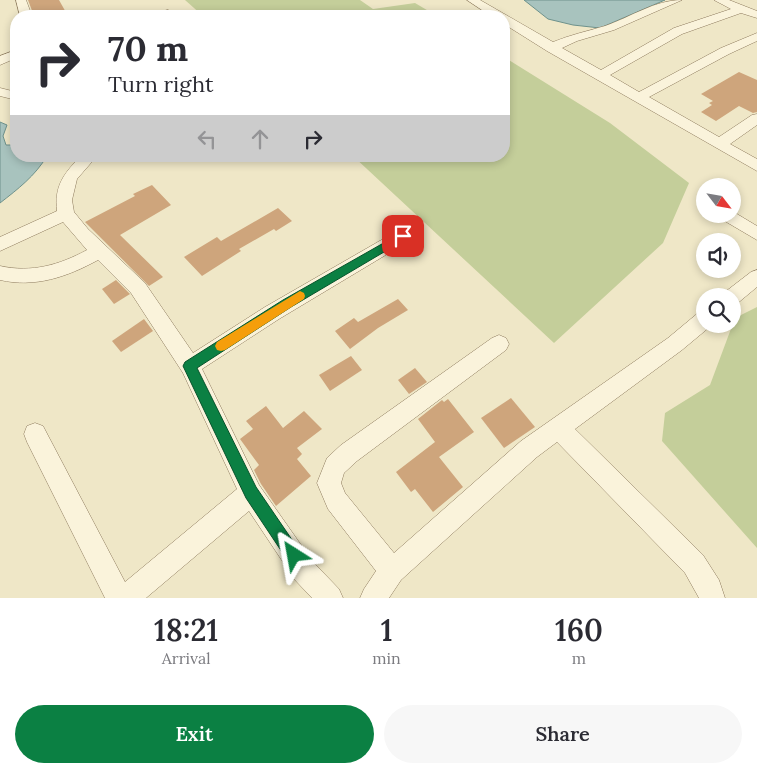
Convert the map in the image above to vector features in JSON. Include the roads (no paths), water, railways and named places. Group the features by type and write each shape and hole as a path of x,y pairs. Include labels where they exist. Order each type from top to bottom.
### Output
{"street":[{"path":"472,0 489,10"},
{"path":"551,48 574,38 610,28 677,0"},
{"path":"719,0 757,16"},
{"path":"601,75 678,31 740,9"},
{"path":"510,23 757,166"},
{"path":"639,97 726,51 757,37"},
{"path":"718,144 757,118"},
{"path":"84,162 70,176 64,200 66,214 82,234 138,288 190,366 251,492 304,571 330,598"},
{"path":"0,244 66,214"},
{"path":"740,223 757,234"},
{"path":"190,366 295,299 403,236"},
{"path":"0,272 14,277 38,276 70,267 100,251"},
{"path":"741,290 757,277"},
{"path":"373,598 392,571 529,449 675,344 696,326"},
{"path":"392,571 336,501 329,483 335,466 349,453 499,344"},
{"path":"558,428 694,564 710,589 712,598"},
{"path":"35,434 119,598"},
{"path":"126,598 251,492"}],"water":[{"path":"524,0 665,0 600,28 573,25 548,19"},
{"path":"0,122 7,125 3,136 6,145 10,145 10,162 43,162 32,176 0,203"}]}
